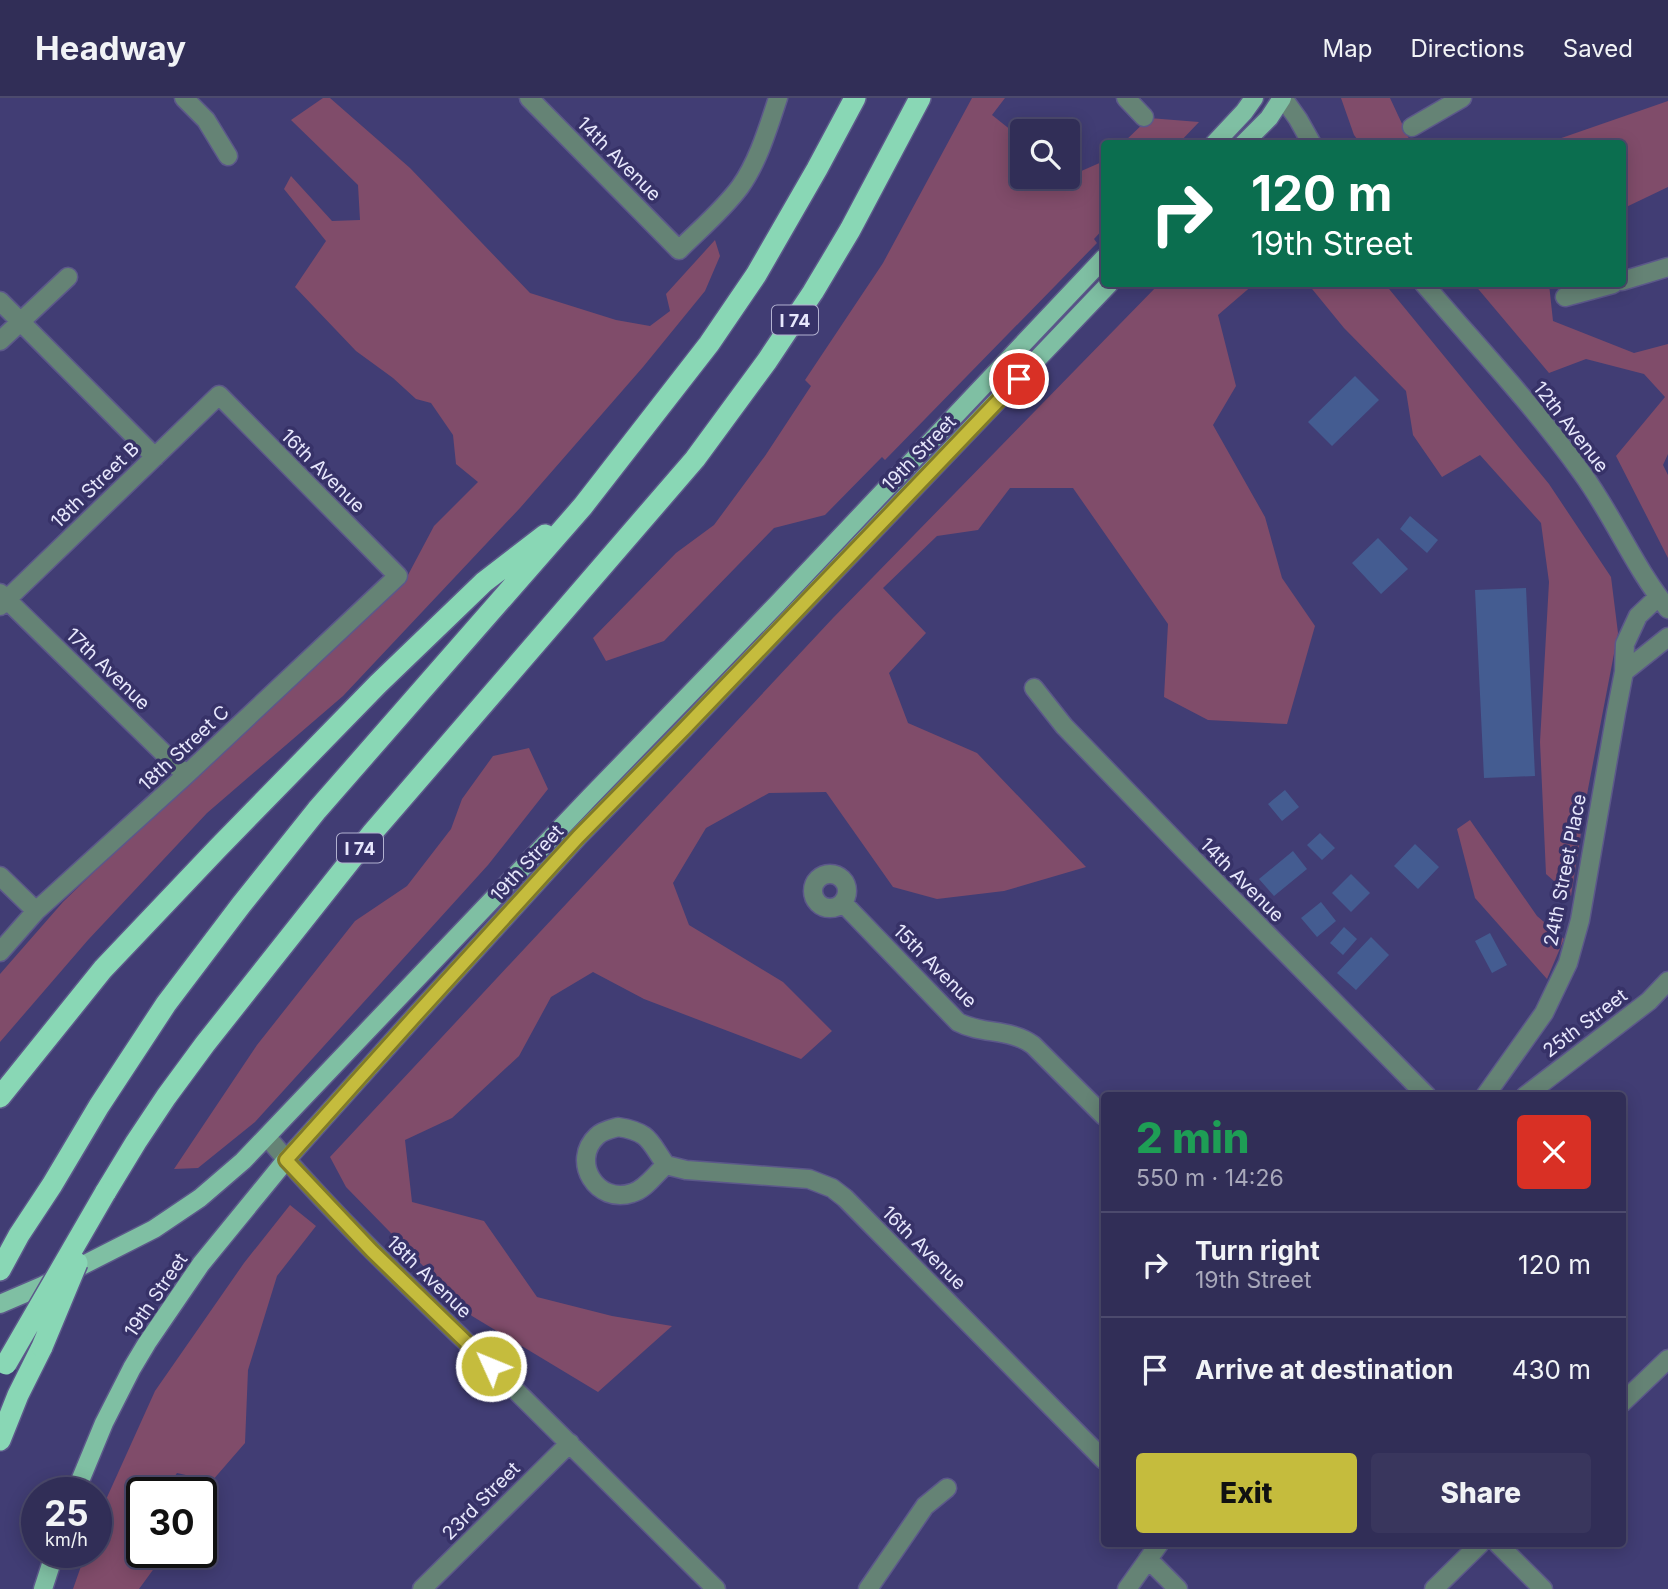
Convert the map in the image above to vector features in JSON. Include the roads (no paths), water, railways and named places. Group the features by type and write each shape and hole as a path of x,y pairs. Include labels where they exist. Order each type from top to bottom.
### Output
{"highway":[{"path":"0,1270 99,1106 166,1004 241,905 317,810 583,506 702,354 756,275 855,98"},
{"name":"I 74","path":"3,1370 136,1142 197,1055 373,832 695,459 767,361 813,292 920,98"},
{"path":"0,1097 103,969 377,684 484,582 583,506"},
{"path":"0,1440 106,1193"}],"main road":[{"path":"1218,140 1254,98"},
{"path":"1248,140 1269,118 1282,98"},
{"name":"19th Street","path":"0,1304 154,1229 225,1179 777,604 1101,261"},
{"name":"19th Street","path":"82,1477 104,1423 147,1343 201,1264 286,1160 578,837 1106,287"},
{"path":"43,1589 50,1568"}],"street":[{"path":"184,98 206,120 228,156"},
{"name":"14th Avenue","path":"529,98 679,250 740,187 768,130 778,98"},
{"path":"1126,98 1144,117"},
{"path":"1282,98 1310,140"},
{"path":"1294,98 1298,119"},
{"path":"1412,127 1462,98"},
{"path":"1626,280 1668,267"},
{"path":"0,341 68,277"},
{"name":"12th Avenue","path":"1427,287 1561,444 1606,508 1640,569 1663,603"},
{"path":"1565,298 1603,287"},
{"path":"0,301 155,457"},
{"name":"18th Street B","path":"2,600 219,394"},
{"name":"16th Avenue","path":"219,394 398,576"},
{"name":"18th Street C","path":"0,952 36,911 398,576"},
{"name":"17th Avenue","path":"2,600 186,775"},
{"name":"24th Street Place","path":"1488,1092 1544,1013 1568,963 1580,920 1624,672 1625,644 1638,616 1663,603"},
{"path":"1624,672 1668,637"},
{"name":"14th Avenue","path":"1034,688 1064,726 1423,1092"},
{"path":"0,876 36,911"},
{"name":"15th Avenue","path":"843,902 958,1022 976,1029 1024,1038 1101,1113"},
{"name":"25th Street","path":"1529,1092 1649,1001 1668,981"},
{"path":"618,1127 638,1132 652,1142 666,1165 647,1185 634,1193 622,1195 598,1188 587,1175 588,1150 597,1136 618,1127"},
{"name":"18th Avenue","path":"267,1137 372,1251 716,1589"},
{"name":"16th Avenue","path":"666,1165 686,1170 809,1179 832,1188 845,1198 1101,1457"},
{"path":"1626,1399 1668,1359"},
{"name":"23rd Street","path":"422,1589 570,1443"},
{"path":"867,1589 925,1506 947,1488"},
{"path":"1434,1589 1477,1547"},
{"path":"1501,1547 1543,1589"},
{"path":"1127,1589 1153,1551 1178,1589"}]}
